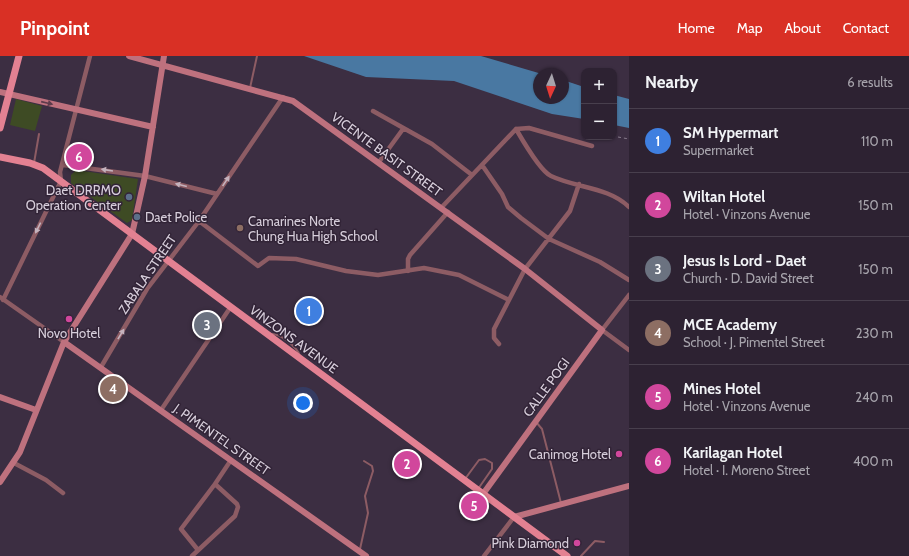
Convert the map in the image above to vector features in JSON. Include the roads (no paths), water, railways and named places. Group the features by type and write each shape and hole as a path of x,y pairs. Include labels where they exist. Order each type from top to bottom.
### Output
{"main road":[{"path":"0,128 19,56"},
{"name":"VINZONS AVENUE","path":"0,157 34,164 43,168 566,556"}],"street":[{"path":"64,342 2,298 61,181 60,172 63,165 75,109 90,56"},
{"name":"VICENTE BASIT STREET","path":"129,56 293,100 525,269 602,330"},
{"path":"0,482 14,463 64,342 132,234 145,176 164,56"},
{"path":"0,92 153,126"},
{"name":"ZABALA STREET","path":"101,367 147,289 217,194 283,97"},
{"path":"373,111 432,144 472,175"},
{"path":"441,208 516,129 529,128 592,146"},
{"path":"379,162 403,129"},
{"path":"516,129 532,155 550,176 579,184 622,200 629,207"},
{"path":"63,165 145,176 217,194"},
{"path":"482,165 502,194 508,207 549,239 600,262 629,280"},
{"path":"499,344 494,338 494,329 525,269 570,211 579,184"},
{"path":"408,271 408,259 410,255 448,212"},
{"path":"198,220 258,266 269,258 296,259 346,271 378,275 424,268 459,275 509,300"},
{"name":"CALLE POGI","path":"480,492 629,295"},
{"path":"161,410 230,308"},
{"path":"602,330 629,350"},
{"name":"J. PIMENTEL STREET","path":"64,342 366,556"},
{"path":"0,397 36,410"},
{"path":"198,550 181,529 231,460"},
{"path":"14,463 46,480 63,493"},
{"path":"192,556 235,516 237,511 237,504 215,484"},
{"path":"484,556 514,517 561,503 629,486"}],"lane":[{"path":"250,88 257,56"},
{"path":"34,164 39,134"},
{"path":"535,421 542,428 561,503"},
{"path":"464,480 479,460 484,458 492,463 492,469 480,492"},
{"path":"359,551 368,513 365,496 373,470 372,466 364,461"},
{"path":"582,556 595,541 604,542"}],"water":[{"path":"304,56 481,56 533,71 533,104 569,104 569,82 581,86 581,119 552,114 454,81 366,77"},
{"path":"617,96 629,99 629,128 617,126"}],"place":[{"name":"Karilagan Hotel","path":"79,157"},
{"name":"Daet DRRMO Operation Center","path":"129,197"},
{"name":"Daet Police","path":"137,217"},
{"name":"Camarines Norte Chung Hua High School","path":"240,228"},
{"name":"SM Hypermart","path":"309,311"},
{"name":"Novo Hotel","path":"69,319"},
{"name":"Jesus Is Lord - Daet","path":"207,325"},
{"name":"MCE Academy","path":"113,389"},
{"name":"Canimog Hotel","path":"619,454"},
{"name":"Wiltan Hotel","path":"407,464"},
{"name":"Mines Hotel","path":"474,506"},
{"name":"Pink Diamond","path":"577,543"}]}
